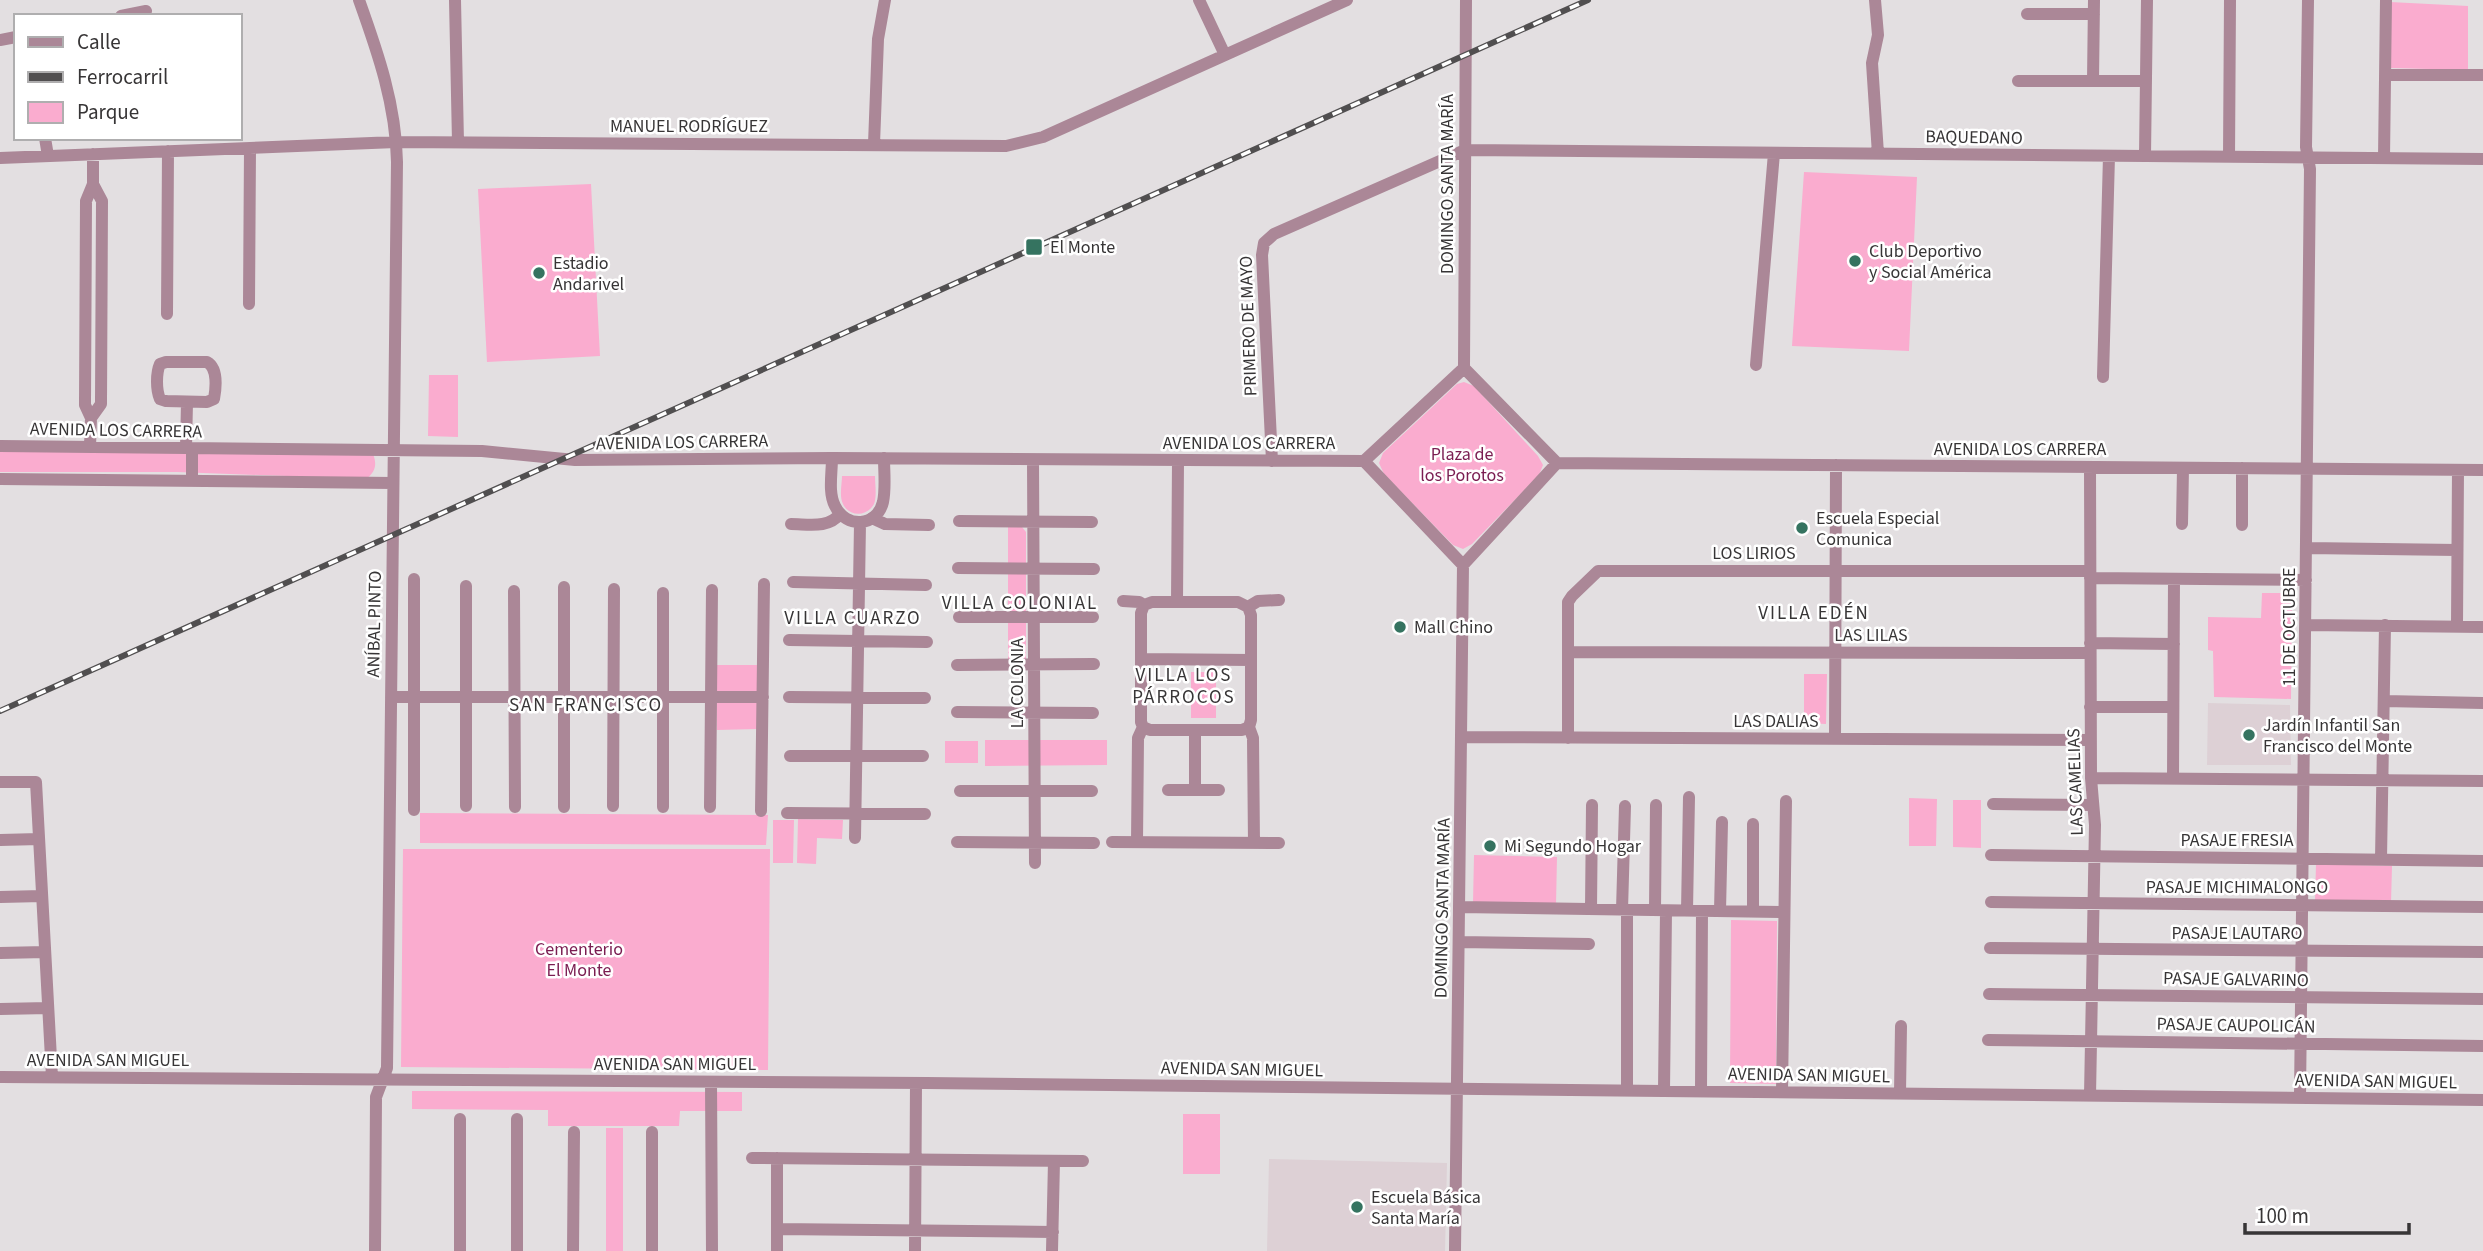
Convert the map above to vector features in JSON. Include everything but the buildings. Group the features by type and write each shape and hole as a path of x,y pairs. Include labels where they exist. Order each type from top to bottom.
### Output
{"street":[{"name":"ANÍBAL PINTO","path":"359,0 386,82 396,142 387,1069 376,1097 375,1251"},
{"path":"455,0 458,142"},
{"path":"874,144 878,39 885,0"},
{"path":"1199,0 1225,55"},
{"name":"MANUEL RODRÍGUEZ","path":"0,159 168,151 194,144 250,148 396,142 1019,144 1043,137 1347,0"},
{"name":"DOMINGO SANTA MARÍA","path":"1464,368 1466,0"},
{"path":"1875,0 1878,35 1872,63 1878,154"},
{"path":"2093,81 2094,0"},
{"path":"2145,156 2147,0"},
{"path":"2229,157 2230,0"},
{"name":"11 DE OCTUBRE","path":"2300,1098 2310,169 2306,147 2308,0"},
{"path":"2384,158 2386,0"},
{"path":"128,14 145,9"},
{"path":"2027,14 2094,14"},
{"path":"2385,75 2483,75"},
{"path":"2018,80 2146,81"},
{"path":"45,140 48,156"},
{"path":"249,304 250,148"},
{"name":"BAQUEDANO","path":"1465,150 2483,159"},
{"name":"PRIMERO DE MAYO","path":"1272,461 1262,254 1264,243 1274,234 1465,150"},
{"path":"167,314 168,151"},
{"path":"1756,365 1773,153"},
{"path":"90,447 91,418 100,408 101,377 102,201 93,184 93,154"},
{"path":"2103,377 2109,156"},
{"path":"194,362 212,365 215,370 214,399 210,402 187,402 160,399 160,364 194,362"},
{"path":"1464,368 1557,463 1463,565 1364,461 1464,368"},
{"path":"187,402 192,481"},
{"name":"AVENIDA LOS CARRERA","path":"0,446 482,451 575,460 884,458 1364,461"},
{"path":"832,458 832,498 840,514 849,520 929,525"},
{"path":"855,838 859,583 866,520 883,501 884,458"},
{"name":"LA COLONIA","path":"1033,460 1035,863"},
{"path":"1177,602 1178,461"},
{"name":"AVENIDA LOS CARRERA","path":"1557,463 2483,470"},
{"path":"1835,739 1836,465"},
{"name":"LAS CAMELIAS","path":"2090,467 2090,740 2095,856 2090,1096"},
{"path":"2182,524 2183,468"},
{"path":"2242,468 2242,525"},
{"path":"2457,626 2458,470"},
{"path":"0,479 393,482"},
{"path":"791,523 826,523 840,514"},
{"path":"959,521 1093,522"},
{"path":"2307,548 2458,551"},
{"name":"DOMINGO SANTA MARÍA","path":"1455,1251 1463,565"},
{"path":"958,568 1094,569"},
{"name":"LOS LIRIOS","path":"1567,738 1568,602 1598,571 1836,571 2306,580"},
{"path":"414,579 414,810"},
{"path":"2173,778 2174,579"},
{"path":"793,582 926,584"},
{"path":"761,811 764,584"},
{"path":"466,806 467,586"},
{"path":"564,587 564,807"},
{"path":"614,589 614,806"},
{"path":"514,590 515,807"},
{"path":"710,807 712,590"},
{"path":"663,593 663,807"},
{"path":"1248,607 1258,601 1279,600"},
{"path":"1123,601 1144,605"},
{"path":"1138,842 1138,738 1143,727 1141,610 1149,602 1238,602 1248,607 1251,615 1249,727 1253,738 1254,843"},
{"path":"959,617 1093,617"},
{"path":"2306,625 2483,626"},
{"path":"2381,859 2385,625"},
{"path":"789,640 927,642"},
{"name":"LAS LILAS","path":"1568,652 1835,652 2174,644"},
{"path":"1141,659 1251,660"},
{"path":"957,665 1094,664"},
{"path":"391,697 763,697"},
{"path":"789,697 925,698"},
{"path":"2384,701 2483,703"},
{"path":"2090,707 2173,707"},
{"path":"957,712 1093,713"},
{"path":"1143,727 1150,730 1241,730 1249,727"},
{"path":"1195,730 1195,790"},
{"name":"LAS DALIAS","path":"1461,737 2090,740"},
{"path":"790,756 923,755"},
{"path":"2091,778 2483,781"},
{"path":"0,782 36,782 52,1077"},
{"path":"1168,790 1219,790"},
{"path":"960,791 1092,791"},
{"path":"1687,911 1689,797"},
{"path":"1782,1092 1786,801"},
{"path":"1591,909 1592,804"},
{"path":"1993,804 2093,805"},
{"path":"1625,806 1627,1091"},
{"path":"1656,806 1664,1091"},
{"path":"787,813 925,814"},
{"path":"1720,911 1722,822"},
{"path":"1753,824 1753,912"},
{"path":"0,840 39,839"},
{"path":"957,842 1094,843"},
{"path":"1112,842 1279,843"},
{"name":"PASAJE FRESIA","path":"1992,855 2483,861"},
{"path":"0,897 42,895"},
{"name":"PASAJE MICHIMALONGO","path":"1991,902 2483,907"},
{"path":"1460,907 1784,912"},
{"path":"1701,1091 1702,911"},
{"path":"1459,942 1589,944"},
{"name":"PASAJE LAUTARO","path":"1990,948 2483,952"},
{"path":"0,953 45,952"},
{"name":"PASAJE GALVARINO","path":"1989,994 2483,999"},
{"path":"0,1009 48,1008"},
{"path":"1900,1093 1901,1026"},
{"name":"PASAJE CAUPOLICÁN","path":"1989,1040 2483,1046"},
{"name":"AVENIDA SAN MIGUEL","path":"0,1077 916,1083 2483,1100"},
{"path":"711,1082 712,1251"},
{"path":"915,1251 916,1083"},
{"path":"460,1119 460,1251"},
{"path":"517,1119 517,1251"},
{"path":"573,1251 574,1132"},
{"path":"652,1132 652,1251"},
{"path":"752,1158 1083,1161"},
{"path":"777,1158 777,1251"},
{"path":"1052,1251 1054,1161"},
{"path":"777,1229 1053,1232"}],"shaded area":[{"name":"Jardín Infantil San Francisco del Monte","path":"2208,703 2290,705 2291,765 2207,765"},
{"name":"Escuela Básica Santa María","path":"1269,1159 1447,1163 1445,1251 1267,1251"}],"green space":[{"path":"2390,2 2468,6 2468,70 2391,68"},
{"name":"Club Deportivo y Social América","path":"1804,172 1917,177 1909,351 1792,346"},
{"name":"Estadio Andarivel","path":"591,184 600,356 487,362 478,189"},
{"path":"429,375 458,375 458,437 428,436"},
{"name":"Plaza de los Porotos","path":"1464,382 1474,386 1538,456 1543,465 1539,475 1472,544 1463,549 1453,545 1384,474 1379,463 1383,453 1457,384"},
{"path":"0,451 373,454 375,464 374,471 366,479 177,472 0,472"},
{"path":"842,476 875,476 875,497 871,508 858,514 846,508 841,497"},
{"path":"1008,527 1022,527 1026,532 1026,660 1008,660"},
{"path":"2262,593 2292,593 2291,699 2214,697 2213,651 2208,650 2208,617 2261,618"},
{"path":"716,665 757,665 757,729 717,730"},
{"path":"1191,672 1216,672 1216,718 1191,718"},
{"path":"1804,674 1827,674 1826,724 1804,723"},
{"path":"985,740 1107,740 1107,765 985,766"},
{"path":"945,741 978,741 978,763 945,763"},
{"path":"1909,798 1937,799 1936,846 1909,846"},
{"path":"1953,800 1981,800 1981,848 1953,847"},
{"path":"420,813 768,815 766,845 420,843"},
{"path":"798,819 843,820 842,839 817,838 816,864 797,863"},
{"path":"773,820 794,820 793,863 773,863"},
{"name":"Cementerio El Monte","path":"403,849 770,849 768,1070 401,1067"},
{"path":"1474,855 1557,857 1556,905 1473,903"},
{"path":"2316,864 2392,866 2391,903 2315,901"},
{"path":"1731,920 1777,921 1776,1084 1730,1083"},
{"path":"412,1091 742,1092 742,1111 680,1111 679,1126 548,1126 548,1110 412,1109"},
{"path":"1183,1114 1220,1114 1220,1174 1183,1174"},
{"path":"606,1128 623,1128 623,1251 606,1251"}],"railway":[{"path":"0,711 1588,0"}],"place":[{"name":"El Monte","path":"1034,247"},
{"name":"Club Deportivo y Social América","path":"1855,261"},
{"name":"Estadio Andarivel","path":"539,273"},
{"name":"Escuela Especial Comunica","path":"1802,528"},
{"name":"Mall Chino","path":"1400,627"},
{"name":"Jardín Infantil San Francisco del Monte","path":"2249,735"},
{"name":"Mi Segundo Hogar","path":"1490,846"},
{"name":"Escuela Básica Santa María","path":"1357,1207"}],"district":[{"name":"VILLA COLONIAL","path":"1020,602"},
{"name":"VILLA EDÉN","path":"1814,612"},
{"name":"VILLA CUARZO","path":"853,617"},
{"name":"VILLA LOS PÁRROCOS","path":"1184,685"},
{"name":"SAN FRANCISCO","path":"586,704"}]}
